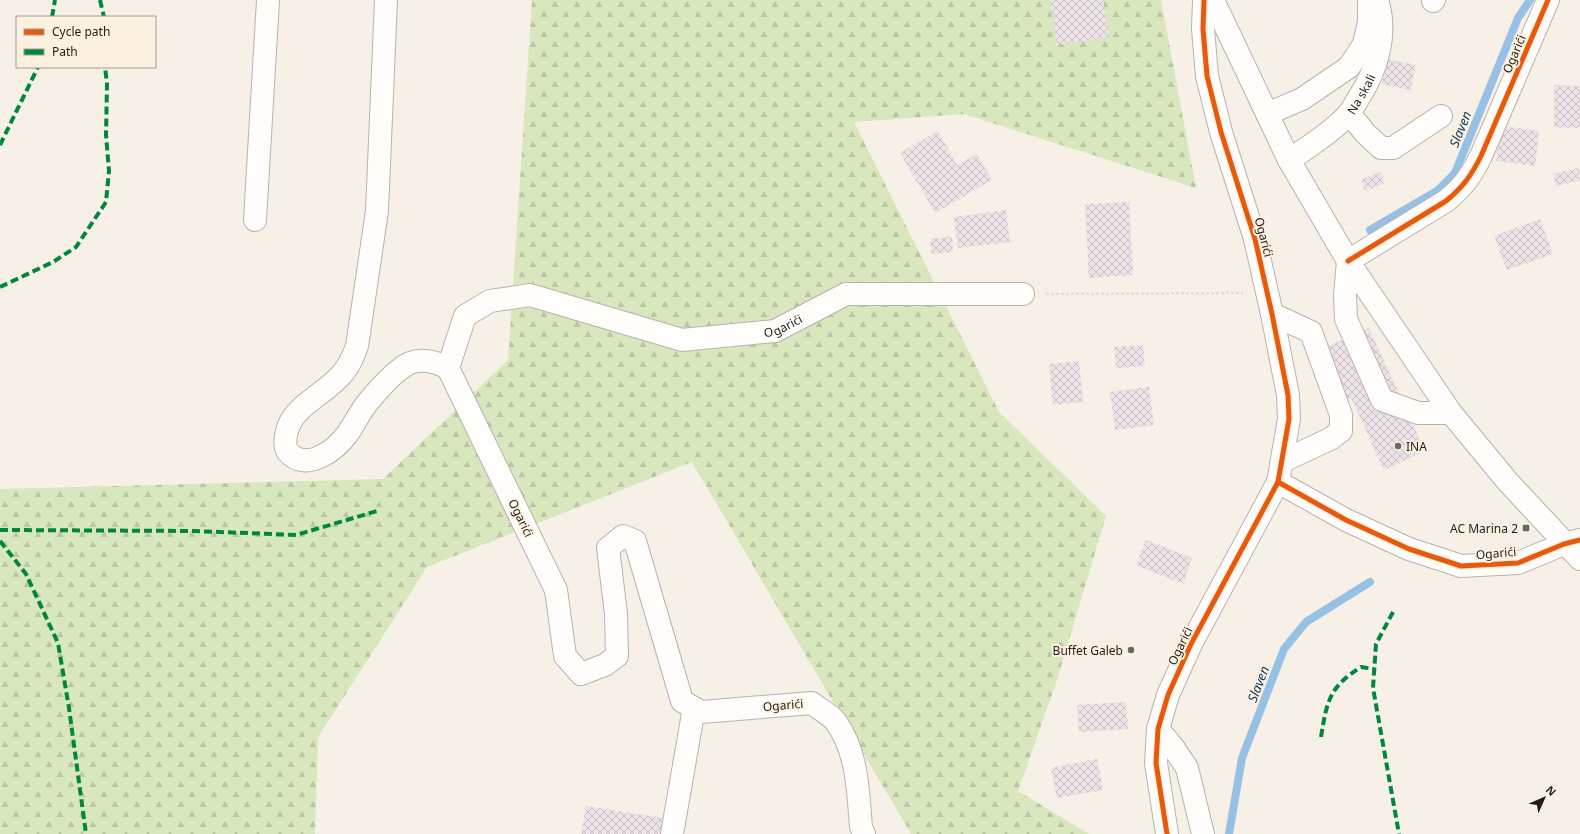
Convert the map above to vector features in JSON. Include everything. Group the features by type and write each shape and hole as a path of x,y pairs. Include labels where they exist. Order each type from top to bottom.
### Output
{"street":[{"path":"255,220 268,0"},
{"path":"386,0 377,211 357,346 352,362 341,376 297,413 290,423 286,433 286,449 292,457 303,460 318,459 338,444 349,432 356,418 368,402 399,370 411,363 425,361 436,362 448,368"},
{"name":"Ogarići","path":"1167,834 1156,762 1158,729 1168,695 1191,644 1278,482 1283,461 1289,419 1288,395 1255,239 1221,132 1207,76 1203,29 1204,0"},
{"path":"1213,0 1289,160 1348,261 1451,413 1508,482 1572,542 1580,559"},
{"name":"Na skali","path":"1267,114 1302,99 1349,67 1364,44 1369,22 1369,0"},
{"name":"Na skali","path":"1289,160 1327,134 1349,113 1366,86 1376,65 1382,35 1381,11 1377,0"},
{"name":"Ogarići","path":"1348,261 1446,201 1459,191 1469,178 1481,156 1548,0"},
{"path":"1349,113 1365,133 1381,148 1393,148 1441,116"},
{"path":"1348,261 1345,295 1346,319 1382,400 1418,413 1451,413"},
{"name":"Ogarići","path":"864,834 861,827 856,774 847,743 836,721 812,703 701,712 682,701 634,541 623,536 608,548 616,614 617,656 605,665 581,674 565,656 556,590 448,368 465,316 490,301 530,295 682,340 776,331 846,294 1023,294"},
{"path":"1272,314 1311,332 1340,415 1341,431 1330,439 1283,461"},
{"name":"Ogarići","path":"1278,482 1346,520 1409,549 1461,566 1518,563 1572,542"},
{"path":"672,834 694,708"},
{"path":"1158,729 1173,747 1187,768 1203,834"}],"path":[{"path":"1023,294 1267,293"}],"green space":[{"path":"532,0 1161,0 1196,188 964,114 854,122 999,412 1106,516 1057,680 1018,791 1089,834 911,834 692,462 427,567 318,737 315,834 0,834 0,489 383,479 508,360"}],"building":[{"path":"1050,0 1103,0 1109,37 1057,45"},
{"path":"1387,59 1416,65 1410,90 1382,84"},
{"path":"1554,85 1580,86 1580,128 1554,127"},
{"path":"1501,126 1539,131 1535,166 1496,161"},
{"path":"938,131 957,165 977,154 992,180 935,213 900,153"},
{"path":"1579,168 1580,180 1556,186 1553,174"},
{"path":"1381,172 1385,183 1365,191 1361,180"},
{"path":"1129,202 1133,275 1089,278 1085,204"},
{"path":"1006,210 1010,242 958,248 954,217"},
{"path":"1540,219 1553,254 1507,270 1494,236"},
{"path":"952,236 953,252 932,254 930,239"},
{"path":"1369,328 1425,451 1384,470 1351,398 1335,405 1311,354"},
{"path":"1143,345 1145,366 1116,368 1114,347"},
{"path":"1079,361 1083,402 1053,405 1049,364"},
{"path":"1149,387 1154,425 1115,430 1110,392"},
{"path":"1146,540 1192,558 1183,584 1136,565"},
{"path":"1126,702 1128,729 1079,732 1077,705"},
{"path":"1097,759 1103,790 1057,798 1051,768"},
{"path":"586,806 669,819 666,834 581,834"}],"waterway":[{"name":"Slaven","path":"1370,230 1437,191 1455,173 1518,18 1530,0"},
{"name":"Slaven","path":"1229,834 1242,758 1284,649 1306,622 1370,582"}],"marked path":[{"path":"52,16 55,0"},
{"path":"100,0 104,16"},
{"path":"0,145 38,68"},
{"path":"0,287 53,262 76,247 106,202 109,171 106,135 107,84 105,68"},
{"path":"0,530 194,531 296,535 377,511"},
{"path":"0,541 26,574 58,643 69,708 86,834"},
{"path":"1393,612 1376,644 1373,688 1399,834"},
{"path":"1321,737 1328,704 1336,688 1350,674 1361,667 1374,669"}],"cycle path":[{"path":"1167,834 1156,763 1158,729 1168,695 1191,644 1278,482 1289,419 1288,395 1255,239 1221,132 1207,76 1203,29 1204,0"},
{"path":"1348,261 1446,201 1466,181 1474,170 1481,156 1548,0"},
{"path":"1278,482 1346,520 1409,549 1461,566 1518,563 1564,544 1580,540"}],"place":[{"name":"INA","path":"1398,446"},
{"name":"AC Marina 2","path":"1526,528"},
{"name":"Buffet Galeb","path":"1131,650"}]}
